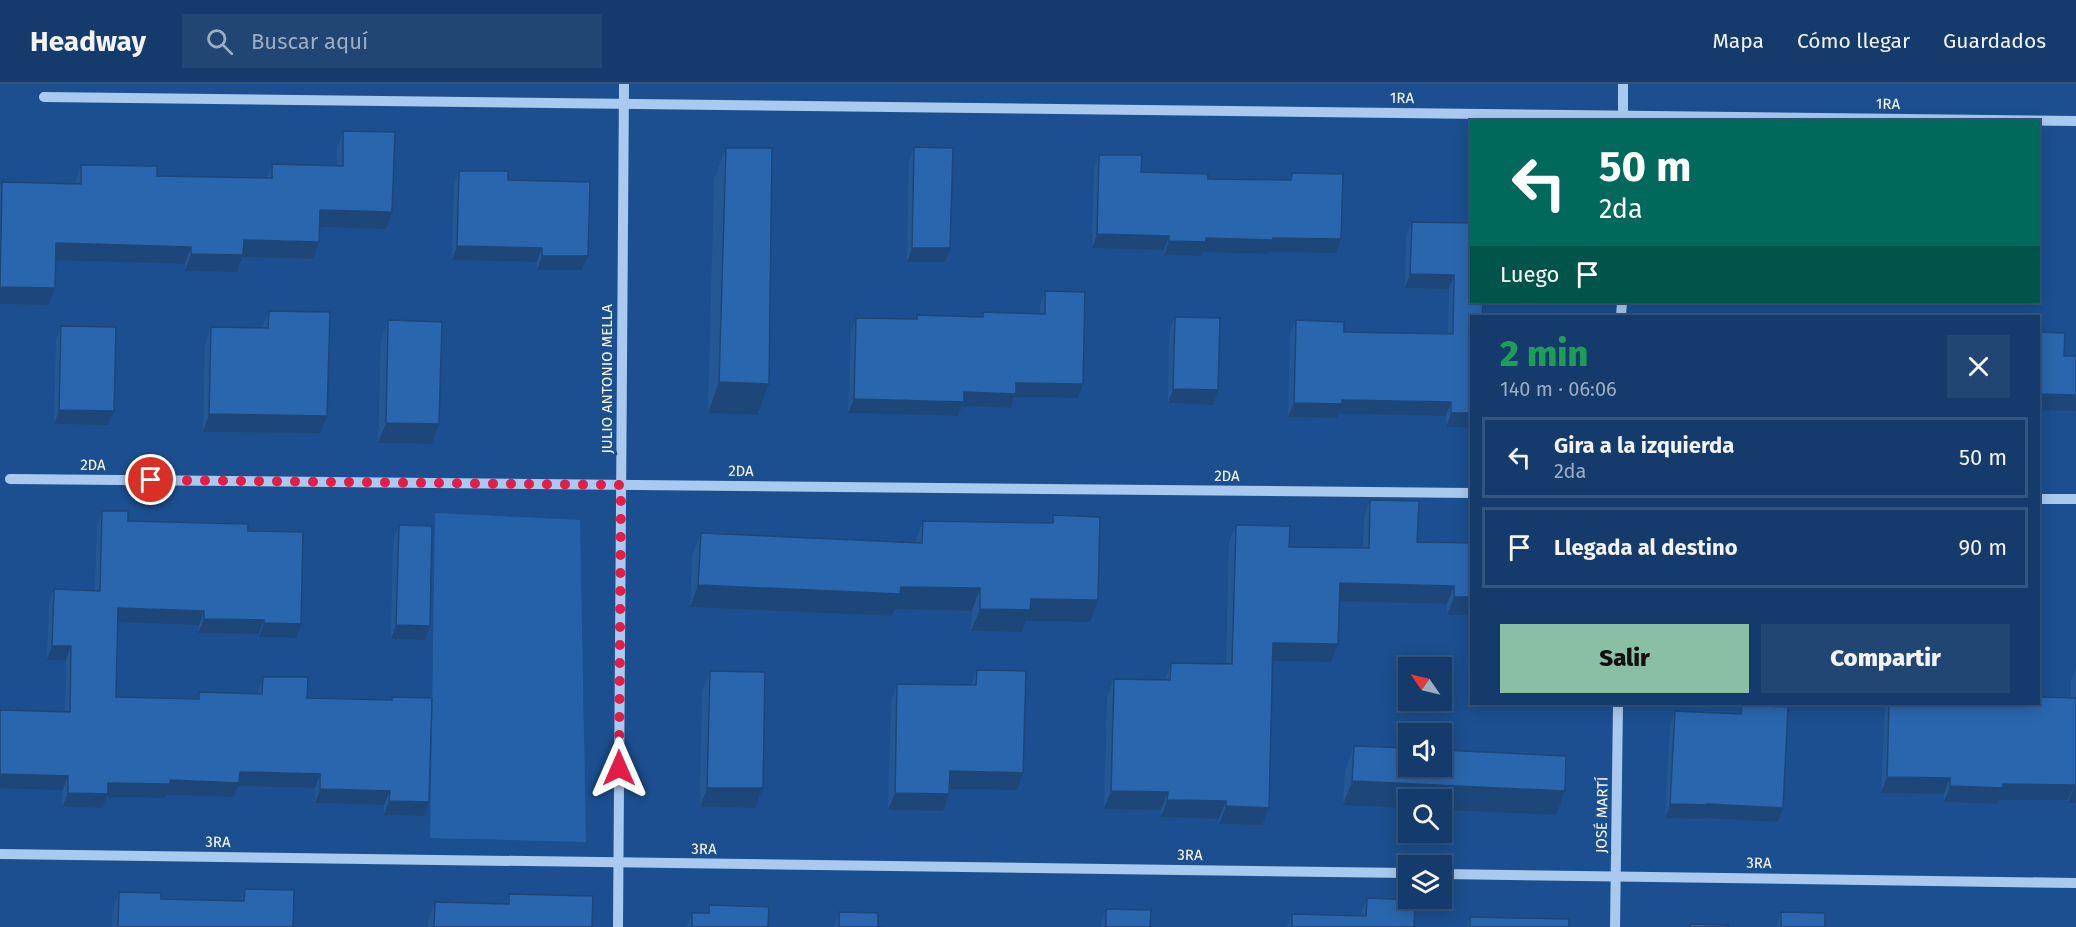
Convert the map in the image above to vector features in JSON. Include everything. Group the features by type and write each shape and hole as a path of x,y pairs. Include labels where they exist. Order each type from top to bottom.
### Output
{"street":[{"name":"JULIO ANTONIO MELLA","path":"618,927 624,84"},
{"path":"1623,84 1623,119"},
{"name":"1RA","path":"44,97 1623,119 1850,120"},
{"name":"1RA","path":"2040,121 2076,121"},
{"name":"2DA","path":"10,479 1470,493"},
{"path":"2040,499 2076,499"},
{"name":"JOSÉ MARTÍ","path":"1615,927 1618,705"},
{"name":"3RA","path":"0,854 1398,873"},
{"name":"3RA","path":"1452,874 2076,882"}],"shaded area":[{"path":"435,513 580,520 586,842 430,838"}],"building":[{"path":"343,131 395,132 392,212 320,210 319,242 244,240 243,255 191,254 191,247 56,243 55,288 0,287 2,182 81,184 81,165 157,166 157,176 272,178 272,164 343,166"},
{"path":"914,147 953,148 950,248 912,248"},
{"path":"726,148 772,148 769,384 719,382"},
{"path":"1099,155 1142,155 1141,172 1208,174 1208,179 1291,180 1292,173 1343,174 1341,239 1206,238 1206,242 1169,241 1169,236 1097,234"},
{"path":"459,171 508,171 508,180 590,182 588,256 542,256 542,248 457,246"},
{"path":"1412,222 1470,223 1470,303 1483,303 1482,315 1470,315 1470,413 1451,413 1451,402 1342,400 1342,404 1294,403 1296,320 1344,322 1344,332 1453,334 1454,275 1410,274"},
{"path":"1045,291 1085,292 1083,384 1016,383 1016,394 964,392 964,402 854,399 856,318 917,319 917,315 983,317 983,312 1045,314"},
{"path":"269,311 330,312 327,416 209,414 211,327 268,328"},
{"path":"1175,317 1220,318 1218,390 1173,389"},
{"path":"388,320 442,322 439,424 386,423"},
{"path":"61,326 116,327 114,411 59,410"},
{"path":"2040,332 2065,333 2064,356 2076,356 2076,395 2040,394"},
{"path":"1370,500 1419,501 1417,542 1470,543 1470,597 1454,597 1454,586 1340,583 1338,644 1273,643 1269,808 1226,806 1226,801 1167,800 1168,792 1111,791 1114,679 1170,680 1171,663 1232,664 1236,525 1290,526 1289,547 1369,548"},
{"path":"102,511 128,511 128,521 248,524 248,531 303,532 301,624 264,623 264,620 204,619 204,611 118,608 116,697 199,699 199,692 262,694 263,677 308,677 307,698 392,700 392,697 432,698 429,802 389,801 390,791 320,789 320,774 240,772 239,783 170,780 170,784 108,783 108,794 68,793 68,776 0,774 0,710 70,712 71,646 52,646 54,589 100,591"},
{"path":"1053,515 1100,517 1098,600 1031,599 1030,610 980,609 980,588 901,587 900,594 698,585 701,533 922,543 923,521 1053,523"},
{"path":"399,525 432,526 430,626 396,625"},
{"path":"977,670 1026,671 1023,773 950,771 949,794 895,793 897,684 976,685"},
{"path":"710,671 765,672 763,788 707,788"},
{"path":"2040,697 2076,698 2076,787 2074,785 2003,784 2003,788 1950,786 1950,778 1887,777 1889,705 2040,705"},
{"path":"1742,705 1788,707 1783,808 1670,804 1675,711 1741,714"},
{"path":"1354,746 1398,748 1398,777 1452,777 1452,750 1566,756 1565,791 1352,781"},
{"path":"245,889 294,890 293,927 118,927 119,892 161,893 161,899 244,901"},
{"path":"509,894 593,896 592,927 434,927 435,902 509,904"},
{"path":"1367,898 1398,899 1398,909 1415,909 1414,927 1292,927 1292,914 1366,916"},
{"path":"709,905 769,907 768,927 692,927 692,913 709,913"},
{"path":"1106,909 1151,910 1150,927 1106,927"},
{"path":"839,912 878,913 878,927 839,927"},
{"path":"1781,912 1825,913 1825,927 1781,927"},
{"path":"1470,917 1569,919 1569,927 1470,927"},
{"path":"1690,924 1728,925 1728,927 1690,927"}],"route":[{"path":"151,480 621,485 619,768"}]}
